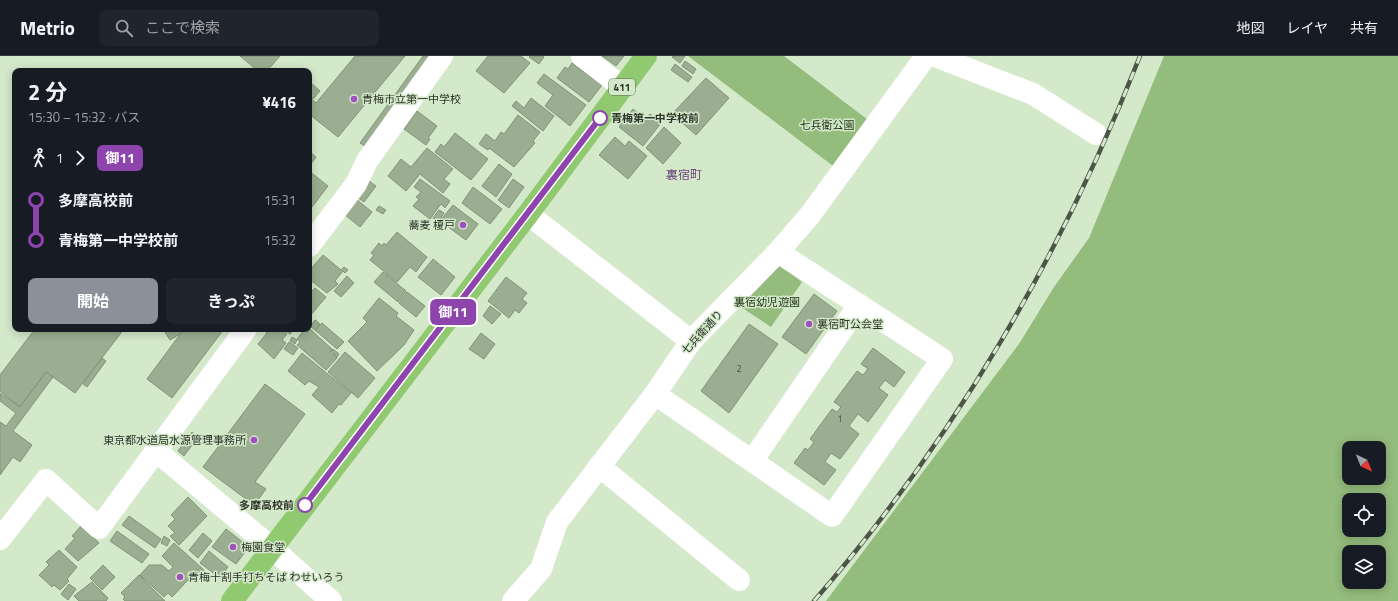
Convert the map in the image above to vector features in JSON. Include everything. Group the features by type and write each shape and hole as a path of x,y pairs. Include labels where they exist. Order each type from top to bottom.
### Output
{"highway":[{"name":"411","path":"232,601 528,214 646,56"}],"street":[{"path":"312,242 356,184 367,161 442,56"},
{"path":"582,56 622,87"},
{"name":"七兵衛通り","path":"513,601 541,569 556,522 655,394 691,341 778,252 810,215 926,56"},
{"path":"935,56 1033,94 1096,134"},
{"path":"528,214 691,341"},
{"path":"655,394 832,516 942,359 778,252"},
{"path":"752,461 859,305"},
{"path":"0,539 46,480 99,528 244,332"},
{"path":"156,450 272,548 331,601"},
{"path":"599,466 739,580"}],"green space":[{"name":"七兵衛公園","path":"688,56 784,56 872,123 837,169"},
{"path":"1164,56 1398,56 1398,601 826,601 1019,344 1054,287 1089,238"},
{"name":"裏宿幼児遊園","path":"779,265 802,282 771,327 738,305"}],"building":[{"path":"240,56 280,56 270,68 254,68"},
{"path":"355,56 405,56 338,137 312,116 312,100 316,103"},
{"path":"423,56 430,56 365,146 360,143"},
{"path":"488,56 521,56 530,63 504,93 476,71"},
{"path":"602,56 624,56 616,66"},
{"path":"685,56 680,63 672,57"},
{"path":"529,57 544,57 539,64"},
{"path":"685,61 696,69 693,74 682,66"},
{"path":"572,63 602,85 589,102 557,78 565,67 568,69"},
{"path":"675,64 692,77 688,82 671,70"},
{"path":"544,74 586,105 570,126 545,106 553,95 537,83"},
{"path":"706,78 729,98 696,135 672,114"},
{"path":"312,84 320,91 313,99 312,98"},
{"path":"531,98 554,116 543,131 512,106 516,101 524,108"},
{"path":"633,109 646,119 650,114 661,123 643,146 619,127"},
{"path":"417,111 437,126 428,138 430,139 426,145 404,129"},
{"path":"518,115 540,132 533,141 535,143 514,167 489,148 488,150 479,144 486,134 495,141 501,132 504,134"},
{"path":"664,127 681,143 663,164 646,148"},
{"path":"455,133 488,159 471,180 435,152 441,144 444,147"},
{"path":"615,137 625,146 629,141 647,156 628,179 599,155"},
{"path":"427,148 453,169 444,179 450,184 443,193 420,174 406,191 388,176 401,159 411,167"},
{"path":"312,154 316,157 312,163"},
{"path":"499,164 512,174 496,197 482,186"},
{"path":"312,173 328,186 312,207"},
{"path":"420,179 450,201 445,208 441,204 430,219 413,206 419,199 416,197 421,192 414,187"},
{"path":"513,179 524,187 509,208 498,200"},
{"path":"369,181 376,186 364,202 357,197"},
{"path":"473,187 502,209 490,224 462,203"},
{"path":"356,199 372,212 360,227 344,214"},
{"path":"453,205 478,224 466,240 440,221"},
{"path":"379,206 386,210 383,214 376,210"},
{"path":"439,210 444,213 439,221 433,218"},
{"path":"397,232 427,257 416,272 410,267 397,282 370,260 374,255 371,253 379,243 382,246 384,243 386,245"},
{"path":"323,255 341,270 344,267 348,270 345,273 343,271 335,281 338,284 327,293 312,281 312,268"},
{"path":"433,259 455,277 441,295 418,277"},
{"path":"383,272 406,291 398,302 374,282"},
{"path":"347,276 354,283 341,297 334,291"},
{"path":"506,277 527,293 522,299 527,303 519,313 515,310 509,318 488,301"},
{"path":"315,288 326,297 312,314 312,291"},
{"path":"407,292 425,306 416,317 399,303"},
{"name":"裏宿町公会堂","path":"814,294 837,311 806,354 782,337"},
{"path":"379,298 398,313 396,316 414,330 404,345 377,371 348,341 367,322 363,318"},
{"path":"490,306 501,314 492,324 483,316"},
{"path":"315,320 320,324 315,330 312,328 312,324"},
{"path":"322,323 344,342 337,349 315,330"},
{"path":"749,324 778,344 729,413 701,391"},
{"path":"312,331 332,349 330,352 337,358 326,370 297,345 300,342 297,339 303,332"},
{"path":"33,332 122,332 75,393 46,372 20,407 0,391 0,375"},
{"path":"165,332 182,332 180,334 170,340"},
{"path":"182,332 222,332 172,398 147,379"},
{"path":"266,332 285,332 287,334 282,340 286,343 274,359 258,344 267,333"},
{"path":"481,333 495,344 484,359 469,349"},
{"path":"292,337 297,340 295,344 290,341"},
{"path":"289,342 298,348 293,355 284,349"},
{"path":"873,348 905,372 894,387 885,380 879,388 888,395 868,422 858,414 849,426 859,434 840,459 831,453 825,462 836,470 824,485 794,463 805,448 808,450 814,442 810,439 832,409 837,412 841,407 834,402 857,371 863,375 868,369 861,364"},
{"path":"333,349 339,354 337,357 331,351"},
{"path":"345,352 375,378 358,398 328,372"},
{"path":"302,353 351,393 332,413 312,395 319,387 309,381 305,385 288,371"},
{"path":"102,358 106,361 87,387 83,384"},
{"path":"46,372 53,377 13,431 32,445 20,462 13,457 0,475 0,422 6,426 16,413 0,401 0,393 20,407"},
{"name":"東京都水道局水源管理事務所","path":"265,384 305,414 255,482 266,489 254,505 203,467"},
{"path":"192,432 198,437 184,456 178,451"},
{"path":"188,497 207,516 179,545 170,536 175,533 168,526 175,519 171,515"},
{"path":"129,516 161,539 155,548 122,525"},
{"path":"81,526 99,543 78,561 65,549 75,538 72,536"},
{"path":"226,529 249,547 236,564 212,547"},
{"path":"117,531 149,554 142,563 110,541"},
{"path":"203,533 212,541 198,558 189,550"},
{"path":"164,536 170,540 167,546 161,543"},
{"path":"174,543 204,570 191,583 188,580 172,597 168,593 164,597 140,575 149,565 162,565 169,571 173,567 162,556"},
{"path":"59,550 77,567 67,579 69,581 60,590 54,585 52,587 39,575 49,565 46,562"},
{"path":"209,551 228,567 220,578 200,563"},
{"path":"103,565 115,577 102,590 90,578"},
{"path":"139,575 165,601 125,601 123,599 125,597 121,593"},
{"path":"92,582 108,598 106,601 79,601 74,596"},
{"path":"69,584 76,589 68,600 61,594"}],"railway":[{"path":"814,601 865,540 913,476 958,410 1000,342 1040,273 1076,202 1110,129 1140,56"}],"bus line":[{"name":"御11","path":"305,505 334,469 600,118"}],"place":[{"name":"青梅市立第一中学校","path":"354,99"},
{"name":"青梅第一中学校前","path":"600,118"},
{"name":"蕎麦 榎戸","path":"463,225"},
{"name":"裏宿町公会堂","path":"809,324"},
{"name":"東京都水道局水源管理事務所","path":"254,440"},
{"name":"多摩高校前","path":"305,505"},
{"name":"梅園食堂","path":"233,547"},
{"name":"青梅十割手打ちそば わせいろう","path":"180,577"}],"district":[{"name":"裏宿町","path":"684,174"}]}
